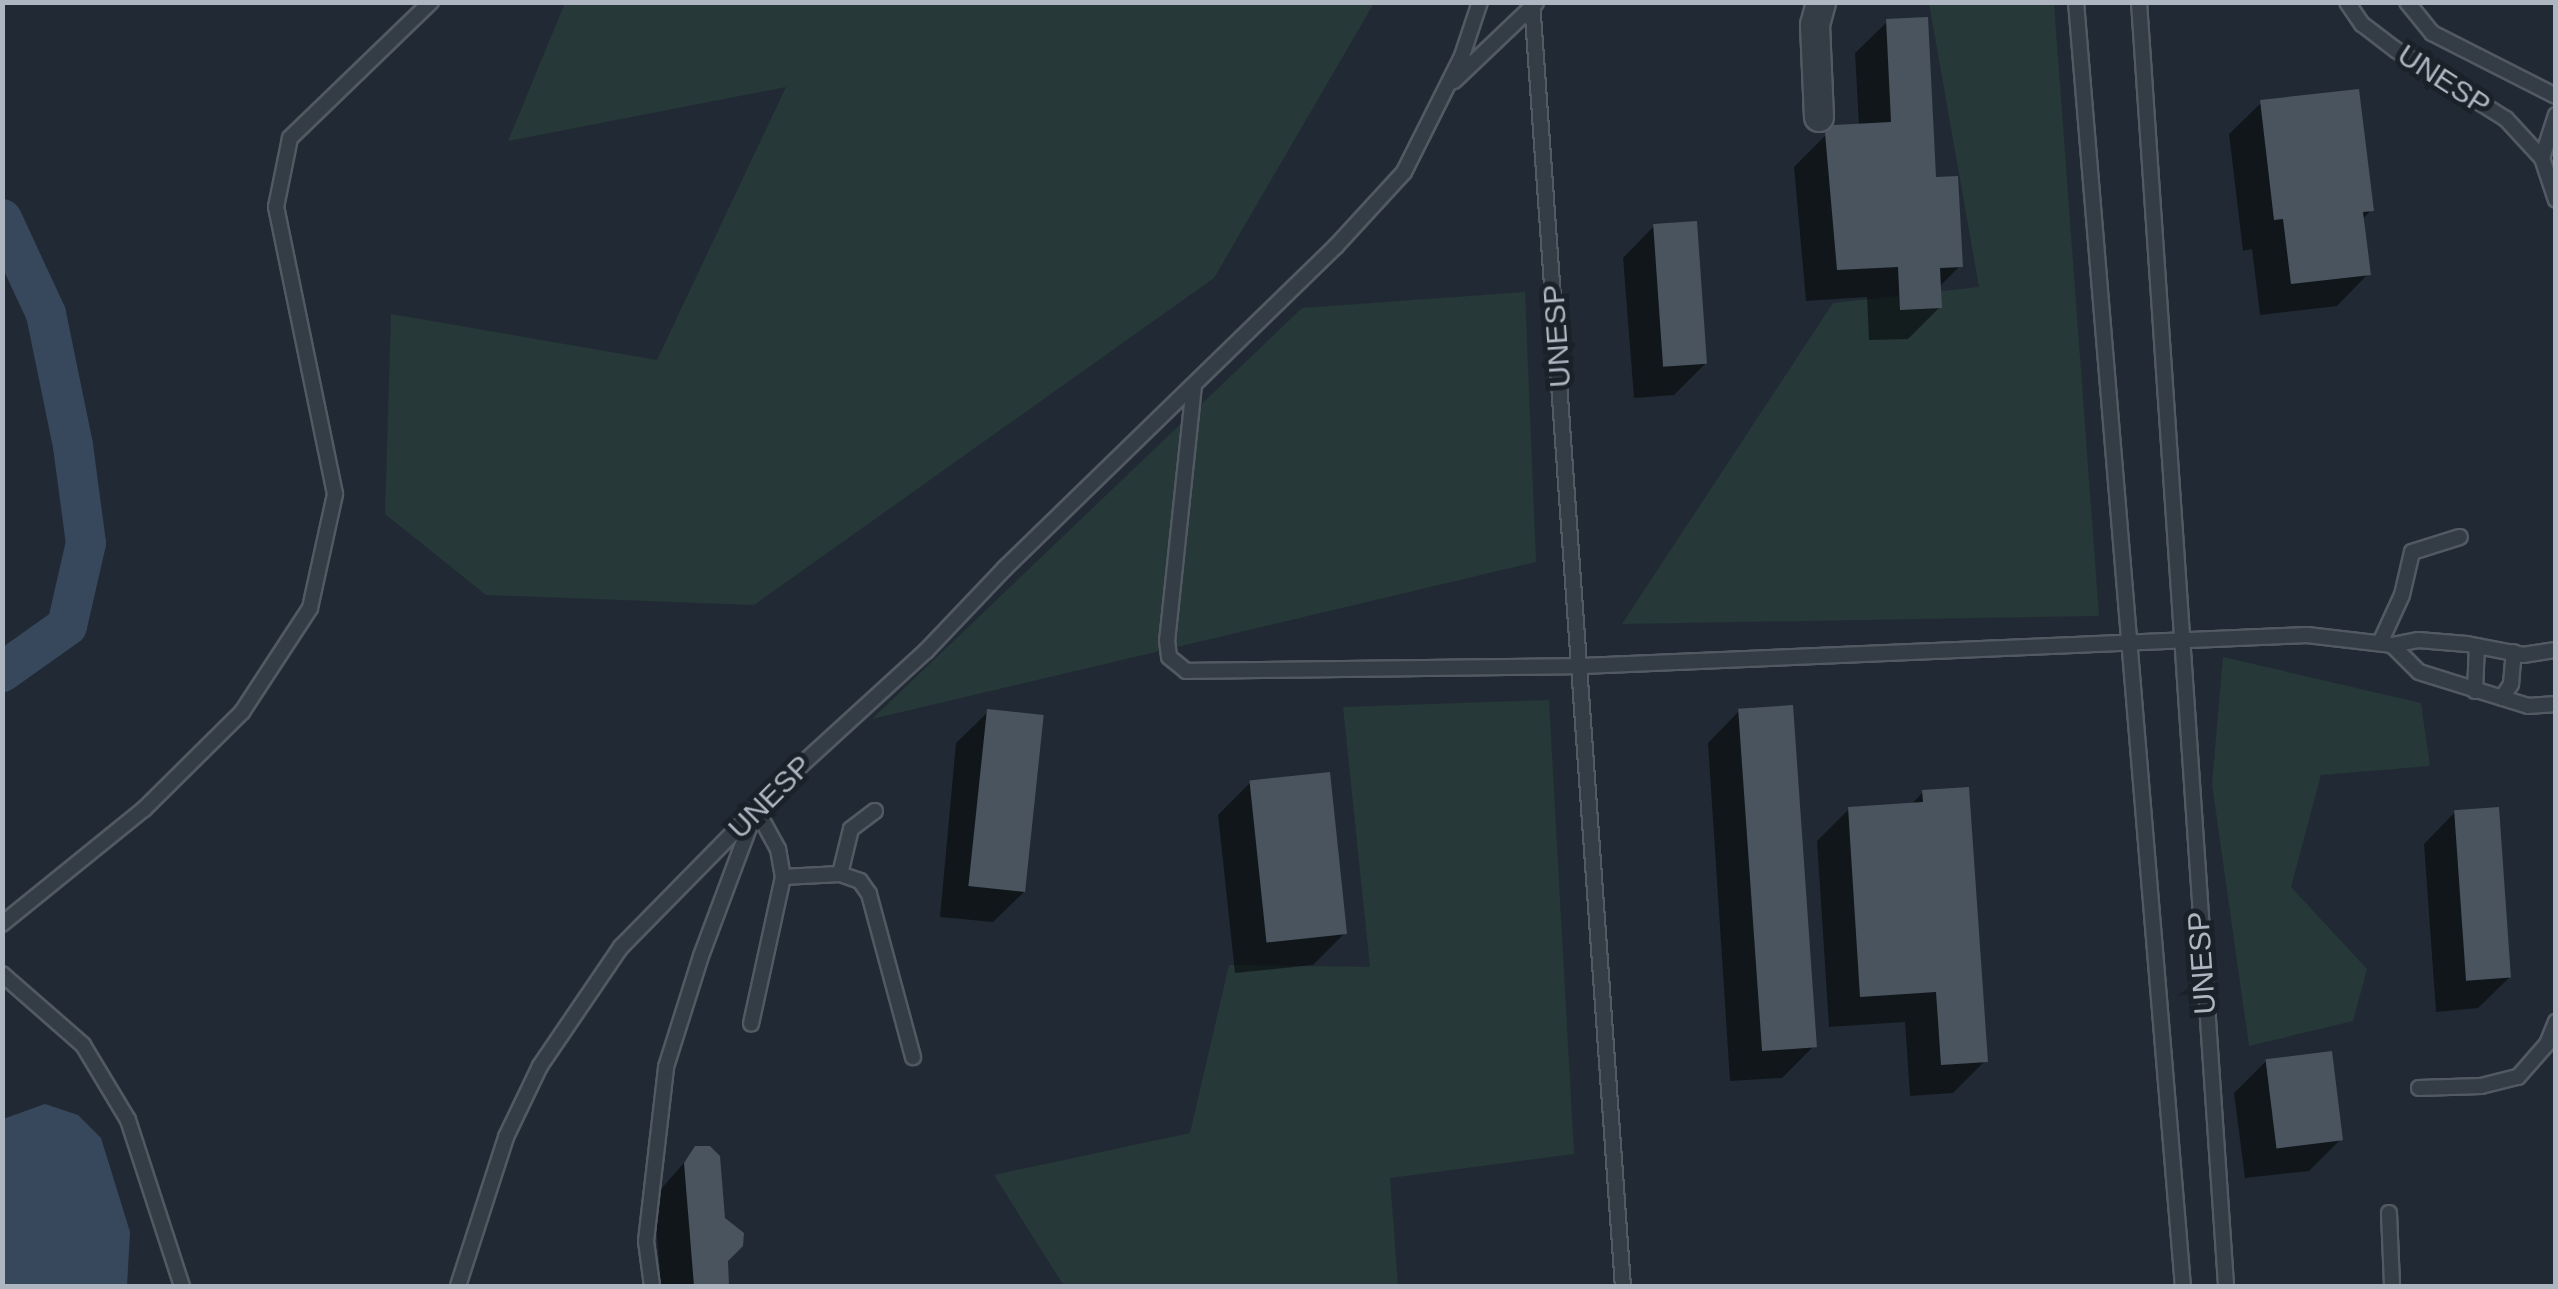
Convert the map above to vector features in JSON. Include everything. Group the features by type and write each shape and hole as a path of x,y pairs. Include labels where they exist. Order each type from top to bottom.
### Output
{"street":[{"path":"1819,117 1814,25 1821,2"}],"lane":[{"path":"2,924 33,903 144,809 242,712 310,608 334,494 276,207 290,138 432,2"},
{"name":"UNESP","path":"458,1286 506,1137 540,1066 622,947 756,809 926,652 1005,568 1194,386 1404,172 1462,56 1480,2"},
{"name":"UNESP","path":"2076,2 2183,1286"},
{"name":"UNESP","path":"2138,2 2226,1286"},
{"name":"UNESP","path":"2347,2 2362,24 2396,50 2506,120 2542,158 2556,200"},
{"name":"UNESP","path":"2407,2 2432,33 2556,96"},
{"name":"UNESP","path":"1443,92 1533,4"},
{"name":"UNESP","path":"1533,4 1623,1286"},
{"path":"2542,158 2545,136 2556,115"},
{"path":"1194,386 1166,640 1169,658 1186,671 1582,666 2307,634 2386,644 2418,640 2514,652 2556,650"},
{"path":"2386,644 2412,552 2460,538"},
{"path":"2386,644 2419,672 2528,706 2556,704"},
{"path":"2475,690 2477,646"},
{"path":"2502,698 2511,684 2514,652"},
{"path":"751,1024 783,877 778,849 756,809"},
{"path":"652,1286 646,1241 666,1067 701,956 756,809"},
{"path":"840,874 852,829 875,811"},
{"path":"783,877 840,874 860,881 869,894 912,1057"},
{"path":"2,974 83,1046 128,1120 182,1286"},
{"path":"2419,1088 2481,1086 2518,1077 2547,1044 2556,1022"},
{"path":"2388,1213 2392,1286"}],"shaded area":[{"path":"565,2 1374,3 1214,278 754,605 486,595 385,514 391,314 657,360 786,87 508,141"},
{"path":"1929,3 2054,3 2099,616 1622,624 1833,303 1979,287"},
{"path":"1525,292 1536,562 872,719 1302,308"},
{"path":"2223,657 2421,703 2430,766 2321,775 2291,887 2367,969 2353,1021 2249,1046 2212,784"},
{"path":"1549,700 1574,1154 1390,1178 1398,1286 1064,1286 994,1175 1190,1133 1229,965 1370,967 1343,707"}],"water":[{"path":"45,1104 78,1115 101,1138 130,1232 127,1286 3,1286 3,1119"}],"building":[{"path":"1928,17 1936,177 1958,176 1963,267 1940,268 1942,308 1900,310 1898,267 1837,270 1825,133 1834,125 1891,122 1886,19"},
{"path":"2359,89 2374,211 2363,212 2371,275 2291,284 2283,219 2274,220 2260,100"},
{"path":"1697,221 1707,364 1663,367 1653,224"},
{"path":"1793,705 1817,1047 1762,1051 1738,709"},
{"path":"987,709 1044,715 1025,892 968,886"},
{"path":"1330,772 1347,934 1266,943 1249,780"},
{"path":"1969,787 1988,1062 1941,1065 1936,992 1860,997 1848,807 1923,802 1922,790"},
{"path":"2499,807 2511,978 2466,981 2454,810"},
{"path":"2332,1051 2343,1140 2276,1148 2265,1059"},
{"path":"695,1146 710,1146 720,1156 725,1218 744,1233 743,1246 728,1261 729,1286 694,1286 684,1163"}],"waterway":[{"path":"2,219 46,314 73,446 86,543 67,626 2,672"}]}
